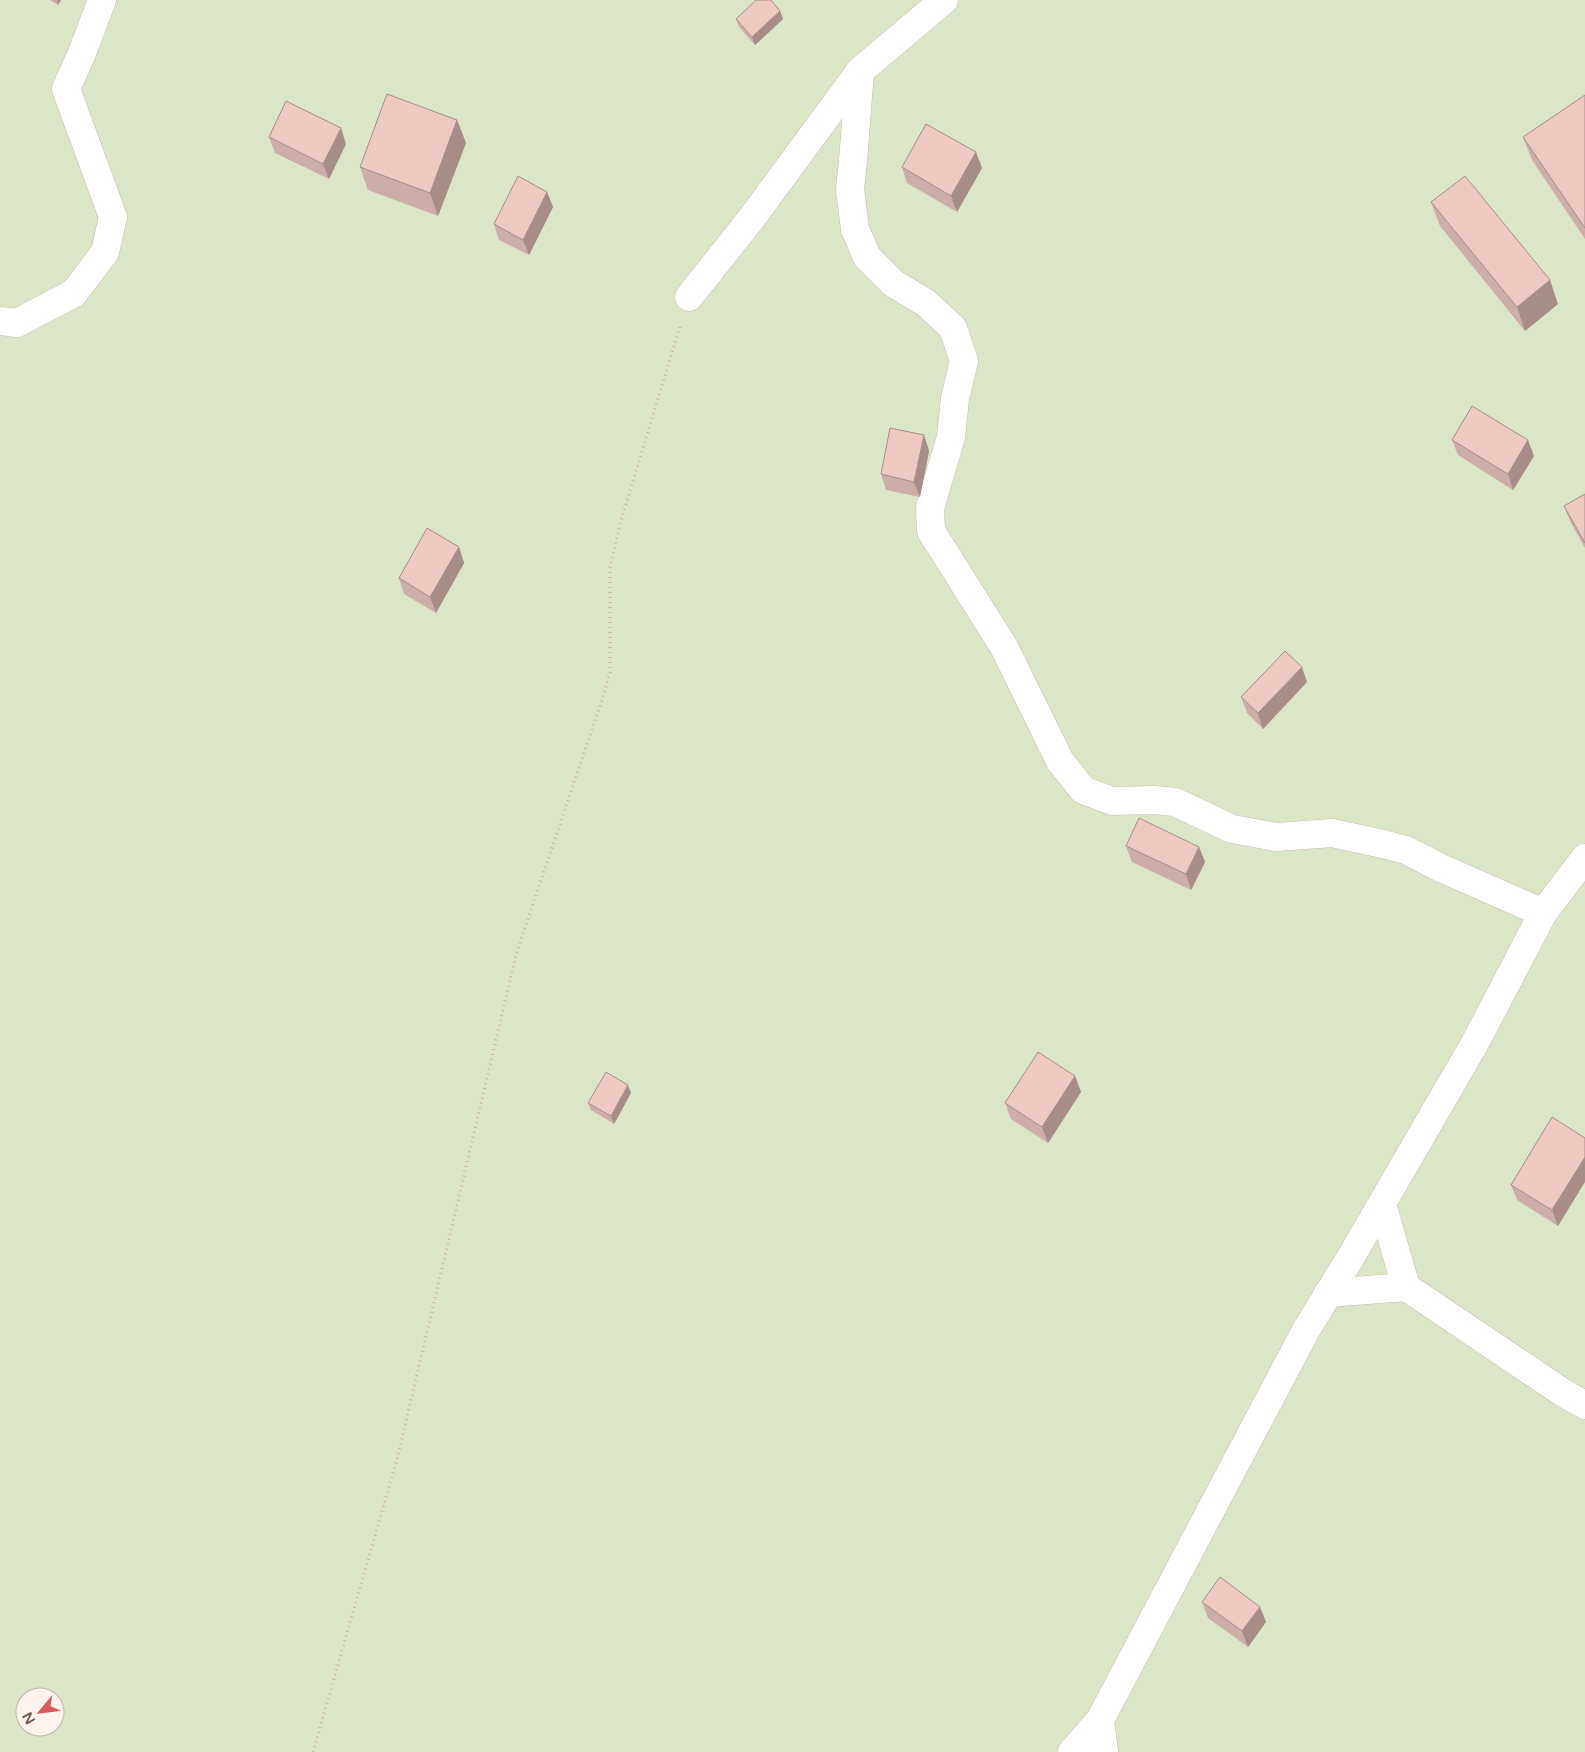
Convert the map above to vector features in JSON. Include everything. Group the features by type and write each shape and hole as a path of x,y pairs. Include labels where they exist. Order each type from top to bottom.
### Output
{"street":[{"path":"0,321 17,323 74,293 105,252 113,217 66,89 102,0"},
{"path":"689,297 751,219 860,71 944,0"},
{"path":"860,71 850,189 855,229 867,257 893,283 926,303 953,328 964,361 955,399 951,437 930,508 931,531 1004,647 1060,761 1083,790 1112,801 1154,800 1175,802 1232,828 1276,837 1332,834 1406,850 1441,868 1543,913"},
{"path":"1072,1752 1100,1720 1306,1330 1382,1204 1475,1043 1543,913 1585,858"},
{"path":"1382,1204 1406,1287"},
{"path":"1328,1293 1406,1287 1562,1392 1585,1405"},
{"path":"1100,1720 1104,1752"}],"path":[{"path":"313,1752 397,1459 517,951 610,672 610,568 620,524 689,297"}],"green space":[{"path":"0,0 1585,0 1585,1752 0,1752"}],"building":[{"path":"756,0 771,0 780,11 752,37 736,19"},
{"path":"387,94 457,120 430,193 360,167"},
{"path":"1585,95 1585,228 1523,137"},
{"path":"286,101 341,128 323,164 269,137"},
{"path":"926,124 976,152 951,196 902,167"},
{"path":"518,176 547,192 523,240 494,224"},
{"path":"1465,176 1550,280 1517,307 1431,202"},
{"path":"1472,406 1528,440 1508,474 1452,440"},
{"path":"890,428 924,435 914,482 881,474"},
{"path":"1585,494 1585,543 1564,506"},
{"path":"427,528 459,547 430,597 399,578"},
{"path":"1285,651 1302,667 1258,713 1241,697"},
{"path":"1139,818 1199,847 1186,874 1126,846"},
{"path":"1038,1052 1075,1076 1042,1127 1005,1103"},
{"path":"606,1072 628,1085 611,1116 588,1103"},
{"path":"1552,1117 1585,1138 1585,1157 1552,1210 1511,1185"},
{"path":"1220,1577 1260,1607 1242,1631 1202,1602"}]}
